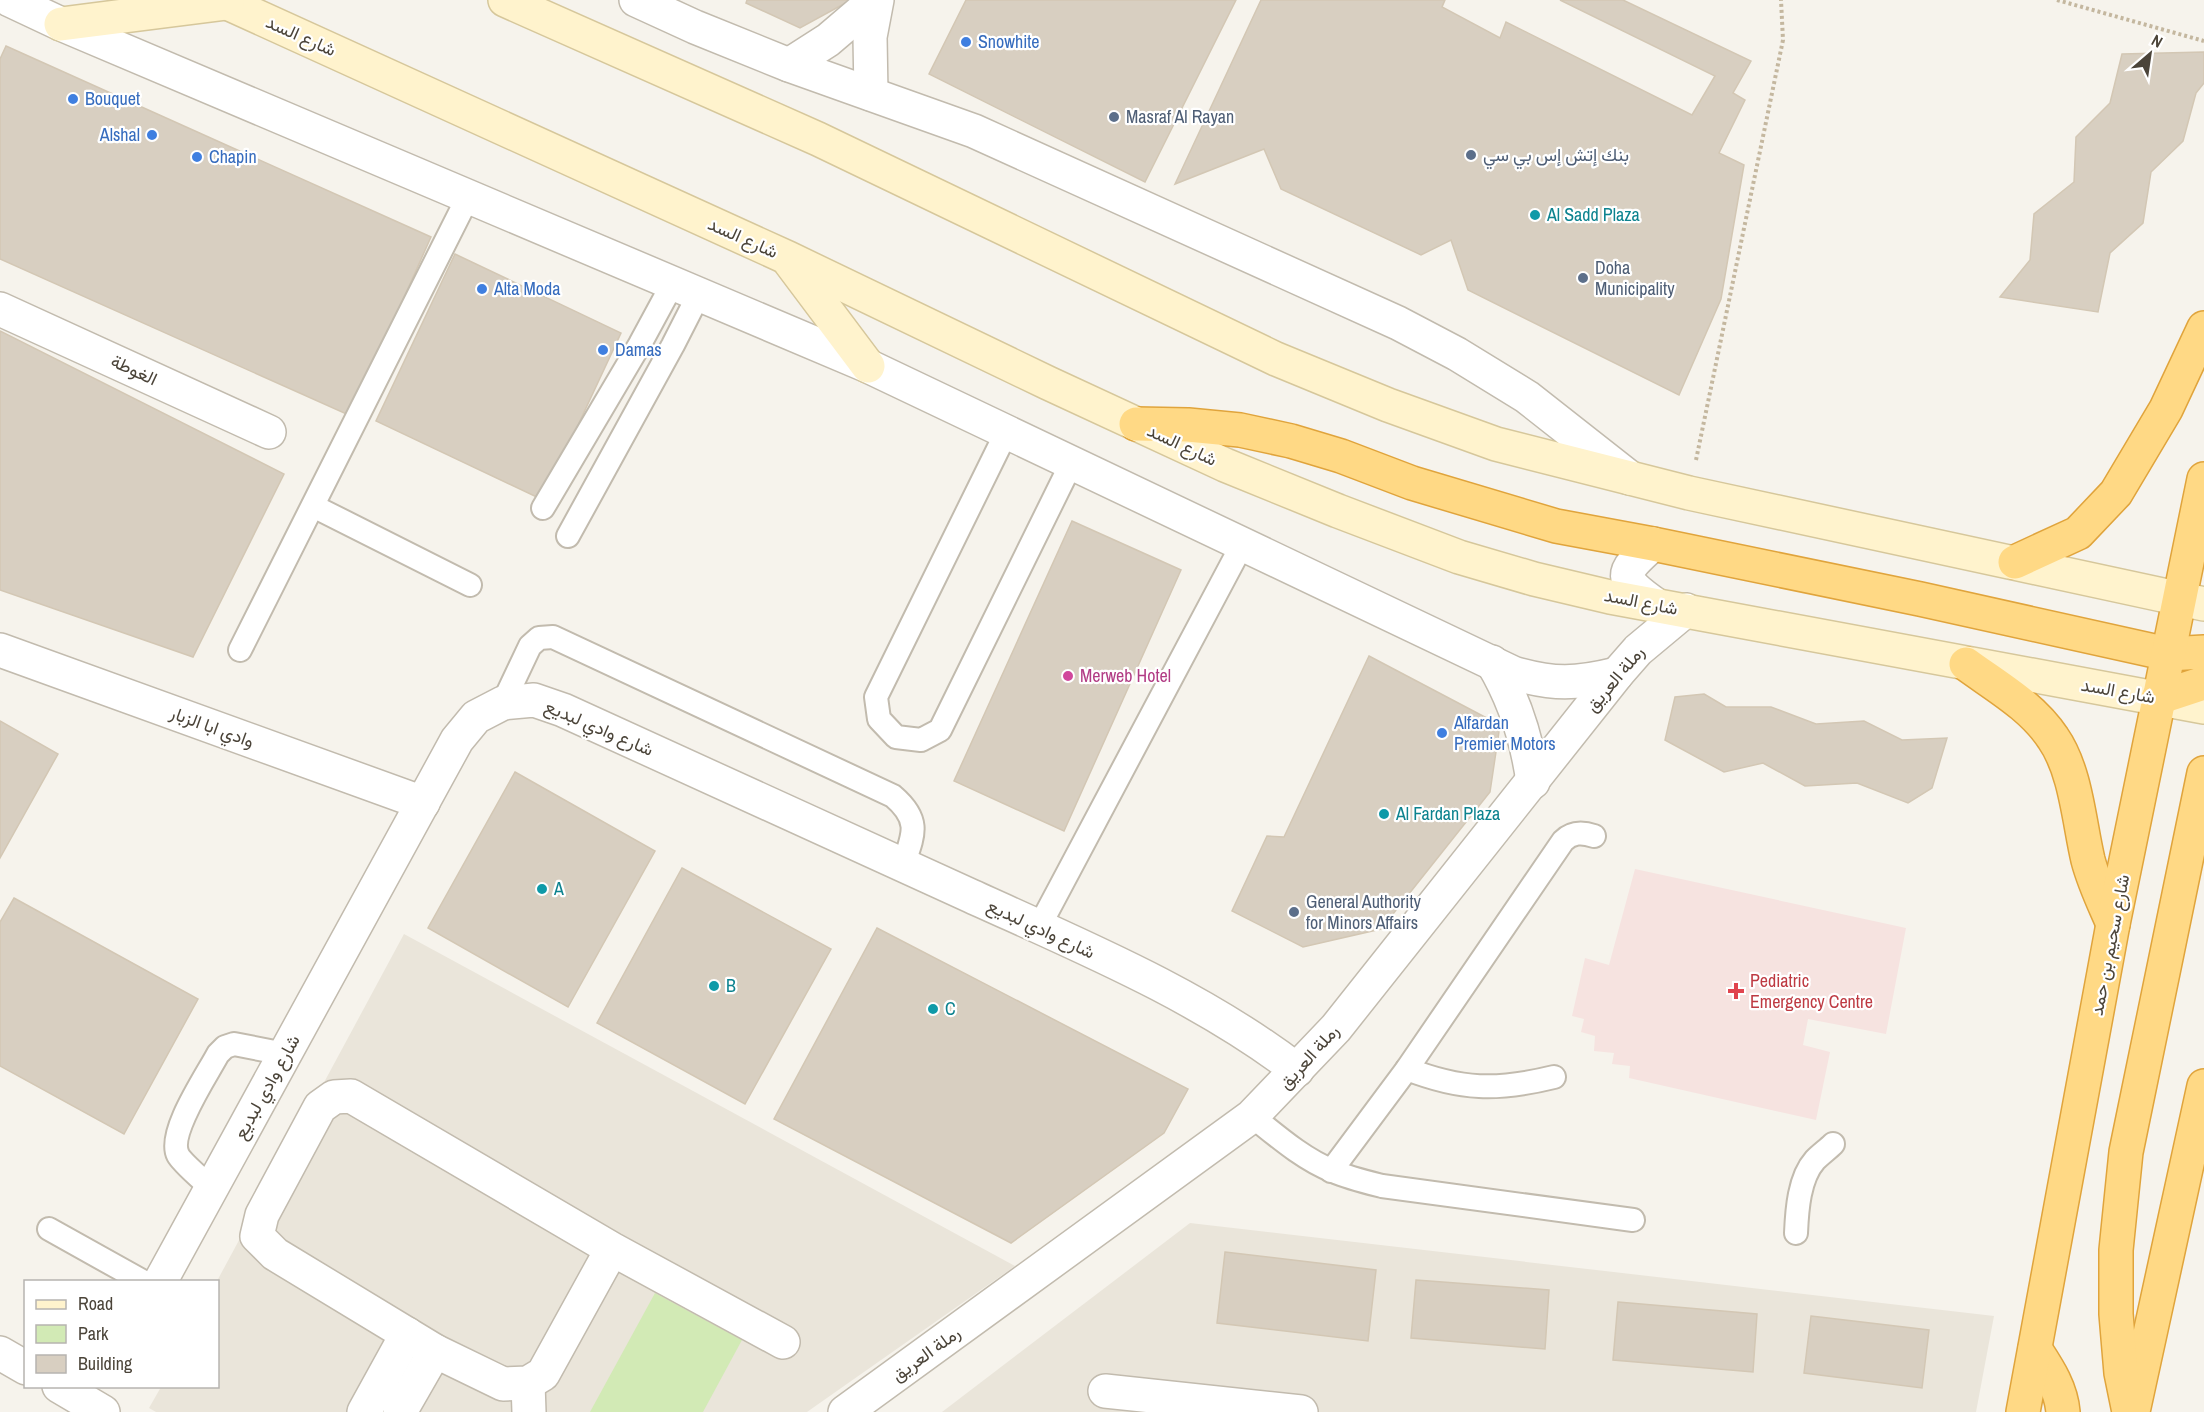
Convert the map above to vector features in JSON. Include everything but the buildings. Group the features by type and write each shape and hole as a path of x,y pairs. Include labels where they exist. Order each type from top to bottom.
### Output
{"highway":[{"path":"2015,562 2078,533 2116,493 2166,409 2204,328"},
{"path":"1136,424 1230,429 1291,441 1493,509 1556,526 1653,544 2203,662"},
{"name":"شارع سحيم بن حمد","path":"2023,1412 2113,924 2158,698 2168,654 2192,601 2204,479"},
{"path":"2192,601 2203,662"},
{"path":"2158,698 2203,662"},
{"path":"1966,664 2019,702 2054,739 2072,783 2088,860 2113,924"},
{"path":"2131,1412 2121,1373 2116,1314 2116,1250 2126,1152 2204,773"},
{"path":"2131,1412 2204,1086"},
{"path":"2035,1350 2049,1371 2062,1398 2063,1412"}],"main road":[{"path":"505,0 818,139 1276,359 1388,405 1496,444 1689,493 2192,601"},
{"path":"61,24 224,1"},
{"name":"شارع السد","path":"224,1 788,258 1225,465 1459,557 1610,597 2204,707"},
{"path":"788,258 868,366"}],"street":[{"path":"10,0 61,24 868,366 1513,673 1536,680 1558,683 1588,681 1617,674"},
{"path":"636,0 789,65 974,131 1398,323 1457,354 1527,398 1630,478"},
{"path":"872,94 870,47 876,0"},
{"path":"789,65 847,26 876,0"},
{"name":"الغوطة","path":"0,309 269,432"},
{"path":"1653,544 1631,564 1626,572 1628,582 1634,590 1671,608"},
{"name":"رملة العريق","path":"846,1412 1252,1116 1297,1070 1357,1002 1671,608"},
{"name":"وادي ابا الزبار","path":"0,650 423,804"},
{"path":"1492,662 1520,720 1533,782"},
{"name":"شارع وادي لبديع","path":"161,1280 457,740 476,717 503,703 534,700 562,710 1039,927 1150,980 1218,1016 1267,1047 1297,1070"},
{"path":"612,1249 529,1397 435,1351 275,1254 257,1236 262,1215 320,1107 334,1097 351,1096 612,1249 783,1342"},
{"path":"364,1412 407,1334"},
{"path":"400,1412 435,1351"},
{"path":"0,1353 24,1367"},
{"path":"63,1388 96,1404"},
{"path":"1105,1391 1300,1412"}],"lane":[{"path":"240,650 468,197"},
{"path":"543,508 640,344 686,289"},
{"path":"568,536 673,345 686,289"},
{"path":"1006,433 876,697 879,719 896,737 921,740 940,730 1071,464"},
{"path":"313,506 470,585"},
{"path":"1039,927 1243,543"},
{"path":"503,703 531,646 539,638 553,637 892,796 905,807 912,821 913,837 903,865"},
{"path":"1331,1171 1407,1069 1563,841 1569,835 1578,833 1594,836"},
{"path":"211,1188 178,1155 176,1142 178,1128 218,1054 225,1047 234,1044 285,1054"},
{"path":"1407,1069 1435,1080 1464,1086 1494,1088 1524,1085 1554,1077"},
{"path":"1252,1116 1306,1157 1331,1171 1382,1186 1633,1220"},
{"path":"1796,1233 1797,1212 1806,1177 1814,1161 1833,1144"},
{"path":"49,1229 142,1280"}],"path":[{"path":"1689,493 1783,40 1781,0"},
{"path":"2057,0 2204,41"}],"shaded area":[{"name":"Pediatric Emergency Centre","path":"1635,869 1906,928 1886,1034 1808,1019 1803,1045 1830,1052 1816,1120 1629,1078 1630,1066 1612,1064 1614,1053 1594,1051 1595,1036 1581,1032 1584,1019 1572,1016 1585,958 1609,965"},
{"path":"404,934 1015,1266 807,1412 156,1412 149,1408 160,1388 219,1388 218,1280"},
{"path":"1190,1223 1994,1316 1976,1412 942,1412"}],"green space":[{"path":"655,1293 742,1340 703,1412 590,1412"}],"place":[{"name":"Snowhite","path":"966,42"},
{"name":"Bouquet","path":"73,99"},
{"name":"Masraf Al Rayan","path":"1114,117"},
{"name":"Alshal","path":"152,135"},
{"name":"بنك إتش إس بي سي","path":"1471,155"},
{"name":"Chapin","path":"197,157"},
{"name":"Al Sadd Plaza","path":"1535,215"},
{"name":"Doha Municipality","path":"1583,278"},
{"name":"Alta Moda","path":"482,289"},
{"name":"Damas","path":"603,350"},
{"name":"Merweb Hotel","path":"1068,676"},
{"name":"Alfardan Premier Motors","path":"1442,733"},
{"name":"Al Fardan Plaza","path":"1384,814"},
{"name":"A","path":"542,889"},
{"name":"General Authority for Minors Affairs","path":"1294,912"},
{"name":"B","path":"714,986"},
{"name":"Pediatric Emergency Centre","path":"1736,991"},
{"name":"C","path":"933,1009"}]}
